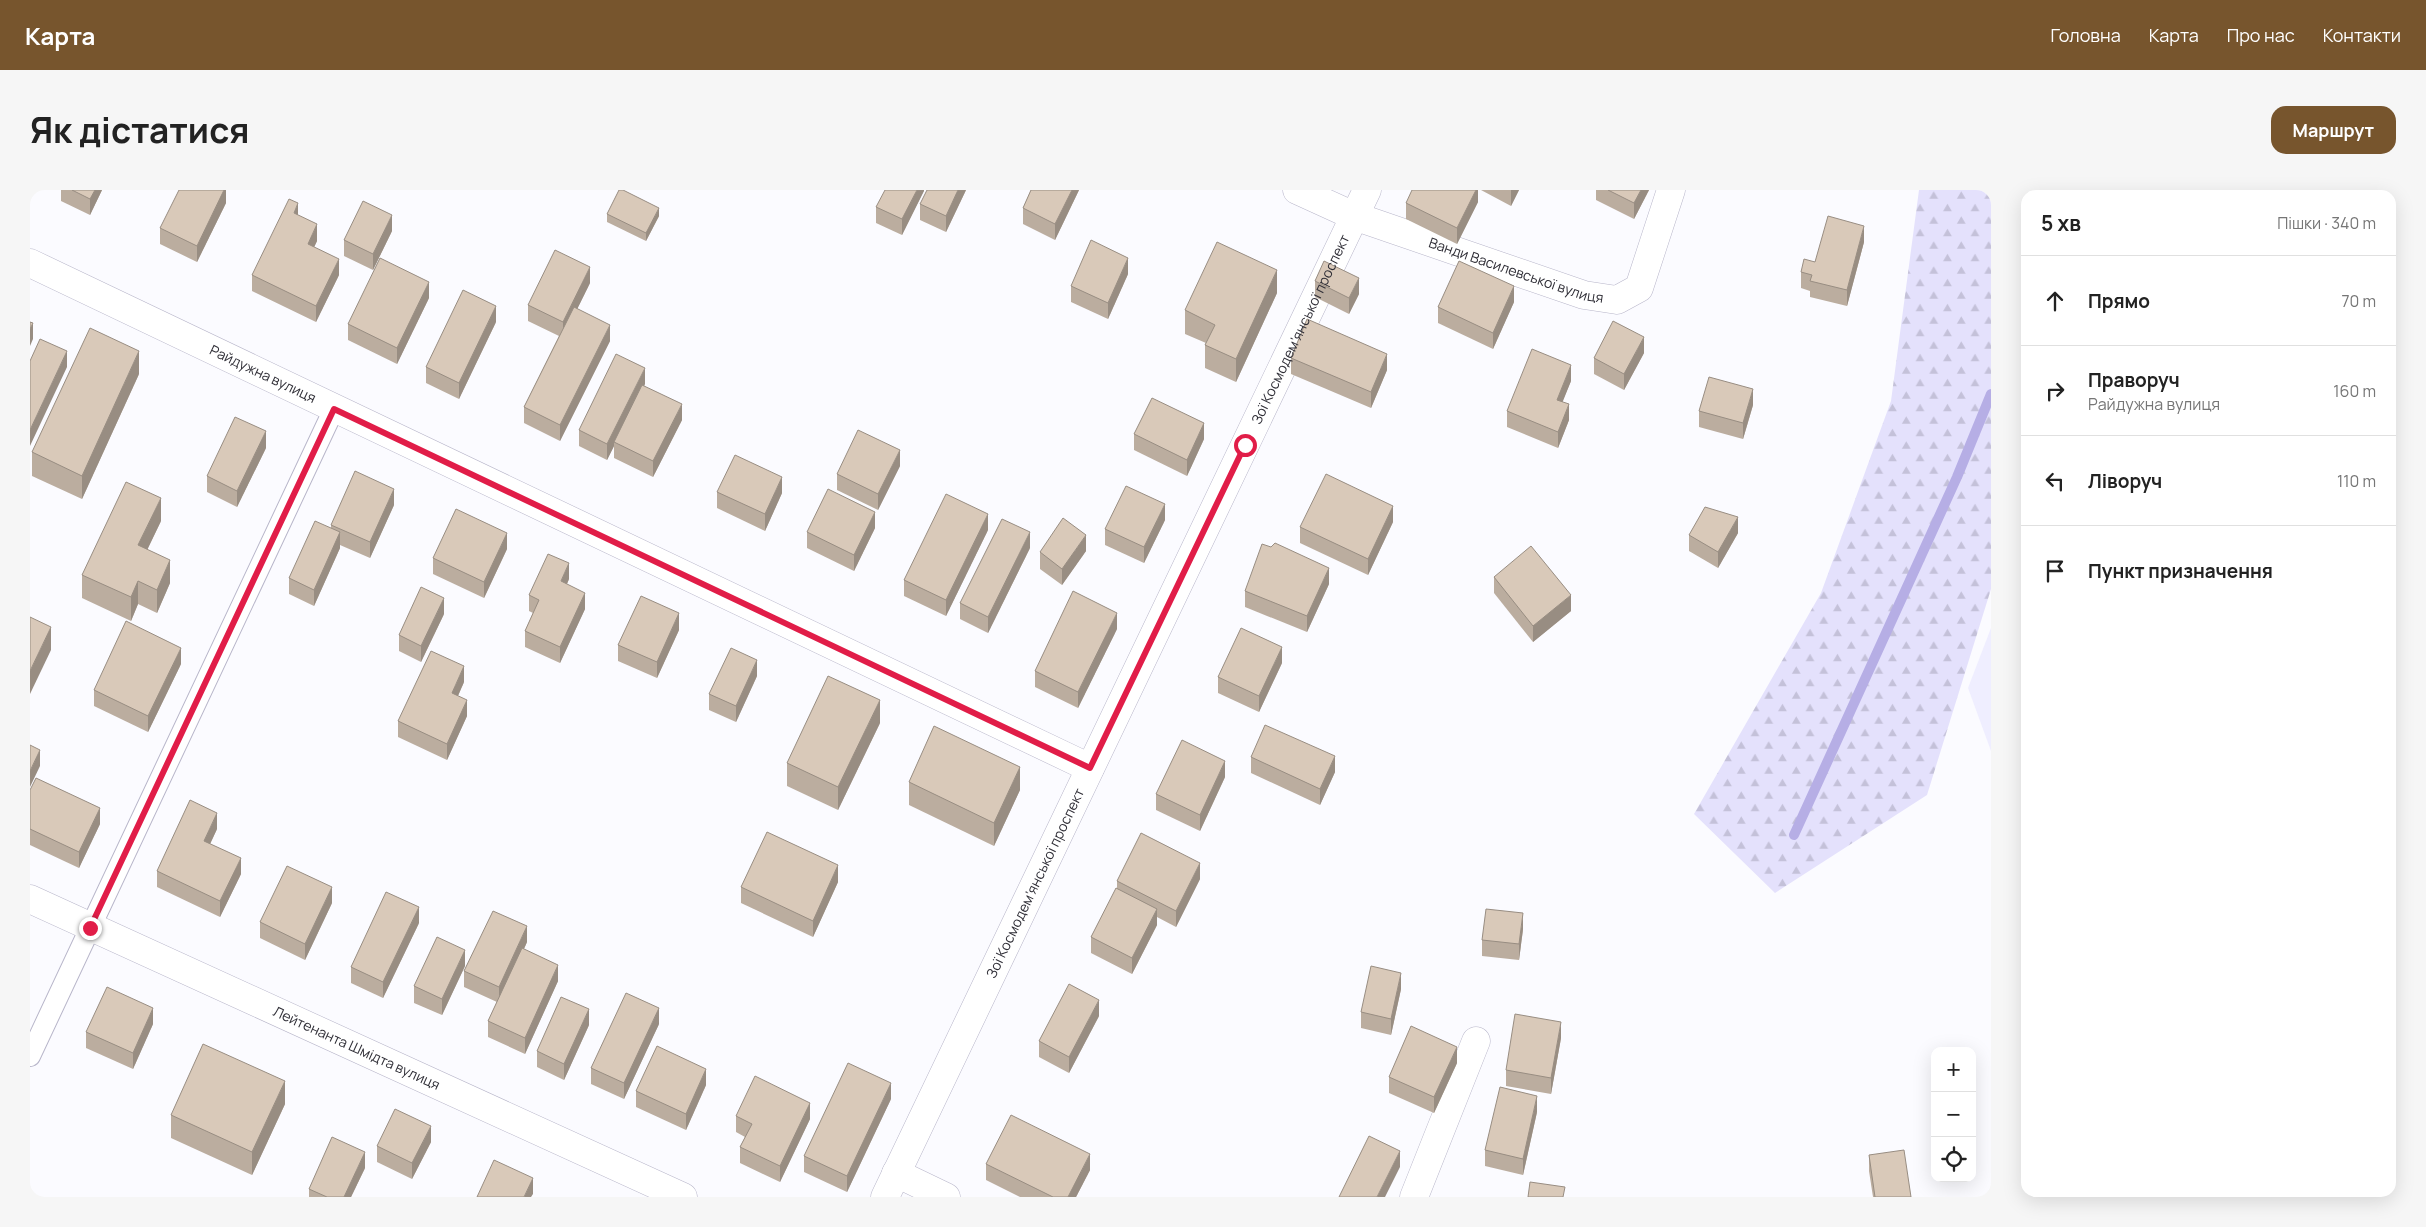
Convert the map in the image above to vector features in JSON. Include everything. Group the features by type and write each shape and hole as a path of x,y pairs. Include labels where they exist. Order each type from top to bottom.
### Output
{"street":[{"name":"Ванди Василевської вулиця","path":"1297,190 1354,216 1584,295 1617,300 1639,288 1670,190"},
{"name":"Зої Космодем’янської проспект","path":"890,1185 1366,190"},
{"name":"Райдужна вулиця","path":"30,263 1090,768"},
{"name":"Лейтенанта Шмідта вулиця","path":"30,899 683,1197"},
{"path":"1414,1197 1476,1041"},
{"path":"890,1185 946,1197"}],"lane":[{"path":"30,1056 334,409"}],"shaded area":[{"path":"1991,628 1991,751 1968,688"}],"green space":[{"path":"1919,190 1991,190 1991,589 1927,795 1775,893 1694,814 1821,593 1891,401"}],"building":[{"path":"72,190 95,190 90,199"},
{"path":"179,190 224,190 197,246 160,228"},
{"path":"619,190 623,190 659,208 646,233 607,214"},
{"path":"885,190 917,190 902,219 876,207"},
{"path":"927,190 958,190 946,216 920,204"},
{"path":"1031,190 1072,190 1055,224 1023,208"},
{"path":"1412,190 1476,190 1457,228 1406,203"},
{"path":"1608,190 1641,190 1634,203"},
{"path":"289,199 298,203 294,213 317,224 308,244 339,259 316,306 252,275"},
{"path":"363,201 392,215 373,254 344,240"},
{"path":"1828,216 1864,226 1847,290 1810,281 1812,275 1801,272 1804,259 1815,262"},
{"path":"1091,240 1128,258 1108,303 1071,286"},
{"path":"1217,242 1277,270 1236,359 1205,345 1215,325 1185,310"},
{"path":"555,250 590,267 563,322 528,305"},
{"path":"380,258 429,282 397,348 348,324"},
{"path":"1324,261 1359,278 1349,298 1315,281"},
{"path":"1459,261 1514,286 1493,333 1438,307"},
{"path":"463,290 496,306 459,383 426,367"},
{"path":"574,307 610,325 560,425 524,407"},
{"path":"1307,319 1387,354 1371,392 1291,358"},
{"path":"1613,321 1644,337 1624,374 1594,358"},
{"path":"90,328 139,351 82,476 32,452"},
{"path":"40,339 67,351 30,430 30,361"},
{"path":"1532,349 1571,365 1557,400 1569,404 1558,432 1507,411"},
{"path":"616,354 645,368 607,444 579,430"},
{"path":"1709,377 1753,389 1743,423 1699,411"},
{"path":"642,385 682,404 653,461 614,442"},
{"path":"1152,398 1204,423 1187,460 1134,434"},
{"path":"235,417 266,431 237,491 207,476"},
{"path":"858,430 900,450 878,494 837,474"},
{"path":"735,455 782,477 765,514 717,492"},
{"path":"355,471 394,489 370,542 331,525"},
{"path":"1326,474 1393,506 1368,559 1300,527"},
{"path":"126,482 161,498 138,545 170,560 157,590 138,581 131,597 82,575"},
{"path":"1126,486 1165,504 1144,547 1105,529"},
{"path":"828,489 875,512 854,555 807,532"},
{"path":"946,494 988,514 946,600 904,580"},
{"path":"1705,507 1738,517 1718,552 1689,535"},
{"path":"456,509 507,533 484,582 433,558"},
{"path":"1063,518 1086,535 1062,569 1040,552"},
{"path":"1002,519 1030,532 988,617 960,603"},
{"path":"315,521 340,532 314,590 289,578"},
{"path":"1275,543 1329,568 1307,616 1245,591 1262,544 1271,547"},
{"path":"1531,546 1571,595 1533,626 1494,577"},
{"path":"548,554 569,563 561,581 585,593 560,647 525,631 539,600 529,595"},
{"path":"421,587 444,598 421,646 399,635"},
{"path":"1073,591 1117,613 1078,692 1035,671"},
{"path":"641,596 679,613 657,662 618,645"},
{"path":"30,617 51,627 30,671"},
{"path":"126,621 181,648 148,716 94,690"},
{"path":"1241,628 1282,647 1259,696 1218,677"},
{"path":"731,648 757,660 736,706 709,694"},
{"path":"431,651 464,666 452,693 467,700 447,744 398,721"},
{"path":"828,676 880,700 838,787 787,763"},
{"path":"1265,725 1335,756 1320,789 1251,757"},
{"path":"934,726 1020,767 994,823 909,782"},
{"path":"1182,740 1225,761 1200,815 1156,794"},
{"path":"30,745 40,750 30,771"},
{"path":"36,778 100,808 79,852 30,829 30,790"},
{"path":"190,800 217,813 204,841 241,858 220,901 157,871"},
{"path":"767,832 838,865 813,921 741,887"},
{"path":"1141,833 1200,863 1176,911 1117,881"},
{"path":"287,866 332,887 305,944 260,922"},
{"path":"1116,888 1157,909 1132,958 1091,937"},
{"path":"386,892 419,907 383,982 351,967"},
{"path":"1486,909 1523,913 1519,944 1482,940"},
{"path":"493,911 527,926 499,987 464,971"},
{"path":"437,937 465,950 442,999 414,986"},
{"path":"522,948 558,965 525,1038 488,1021"},
{"path":"1371,966 1401,973 1391,1019 1361,1012"},
{"path":"1069,984 1099,1000 1069,1057 1039,1041"},
{"path":"107,987 153,1008 133,1053 86,1032"},
{"path":"626,993 659,1008 624,1083 591,1068"},
{"path":"561,997 589,1009 564,1064 537,1051"},
{"path":"1515,1014 1561,1022 1551,1078 1506,1070"},
{"path":"1411,1026 1457,1047 1434,1097 1389,1077"},
{"path":"203,1044 285,1081 252,1152 171,1115"},
{"path":"657,1046 706,1069 686,1114 636,1091"},
{"path":"848,1063 891,1083 847,1176 804,1156"},
{"path":"755,1076 810,1103 780,1166 740,1147 752,1124 736,1116"},
{"path":"1500,1087 1537,1096 1523,1159 1485,1150"},
{"path":"395,1109 431,1126 412,1163 377,1146"},
{"path":"1011,1115 1090,1154 1068,1197 1053,1197 986,1164"},
{"path":"1369,1136 1400,1151 1377,1197 1339,1197"},
{"path":"332,1137 365,1152 344,1197 327,1197 309,1189"},
{"path":"1904,1150 1911,1197 1875,1197 1869,1155"},
{"path":"494,1160 533,1178 524,1197 477,1197"},
{"path":"1530,1182 1565,1187 1563,1197 1528,1197"}],"waterway":[{"path":"1794,835 1957,477 1991,394"}],"route":[{"path":"90,928 334,409 1090,768 1245,445"}]}
